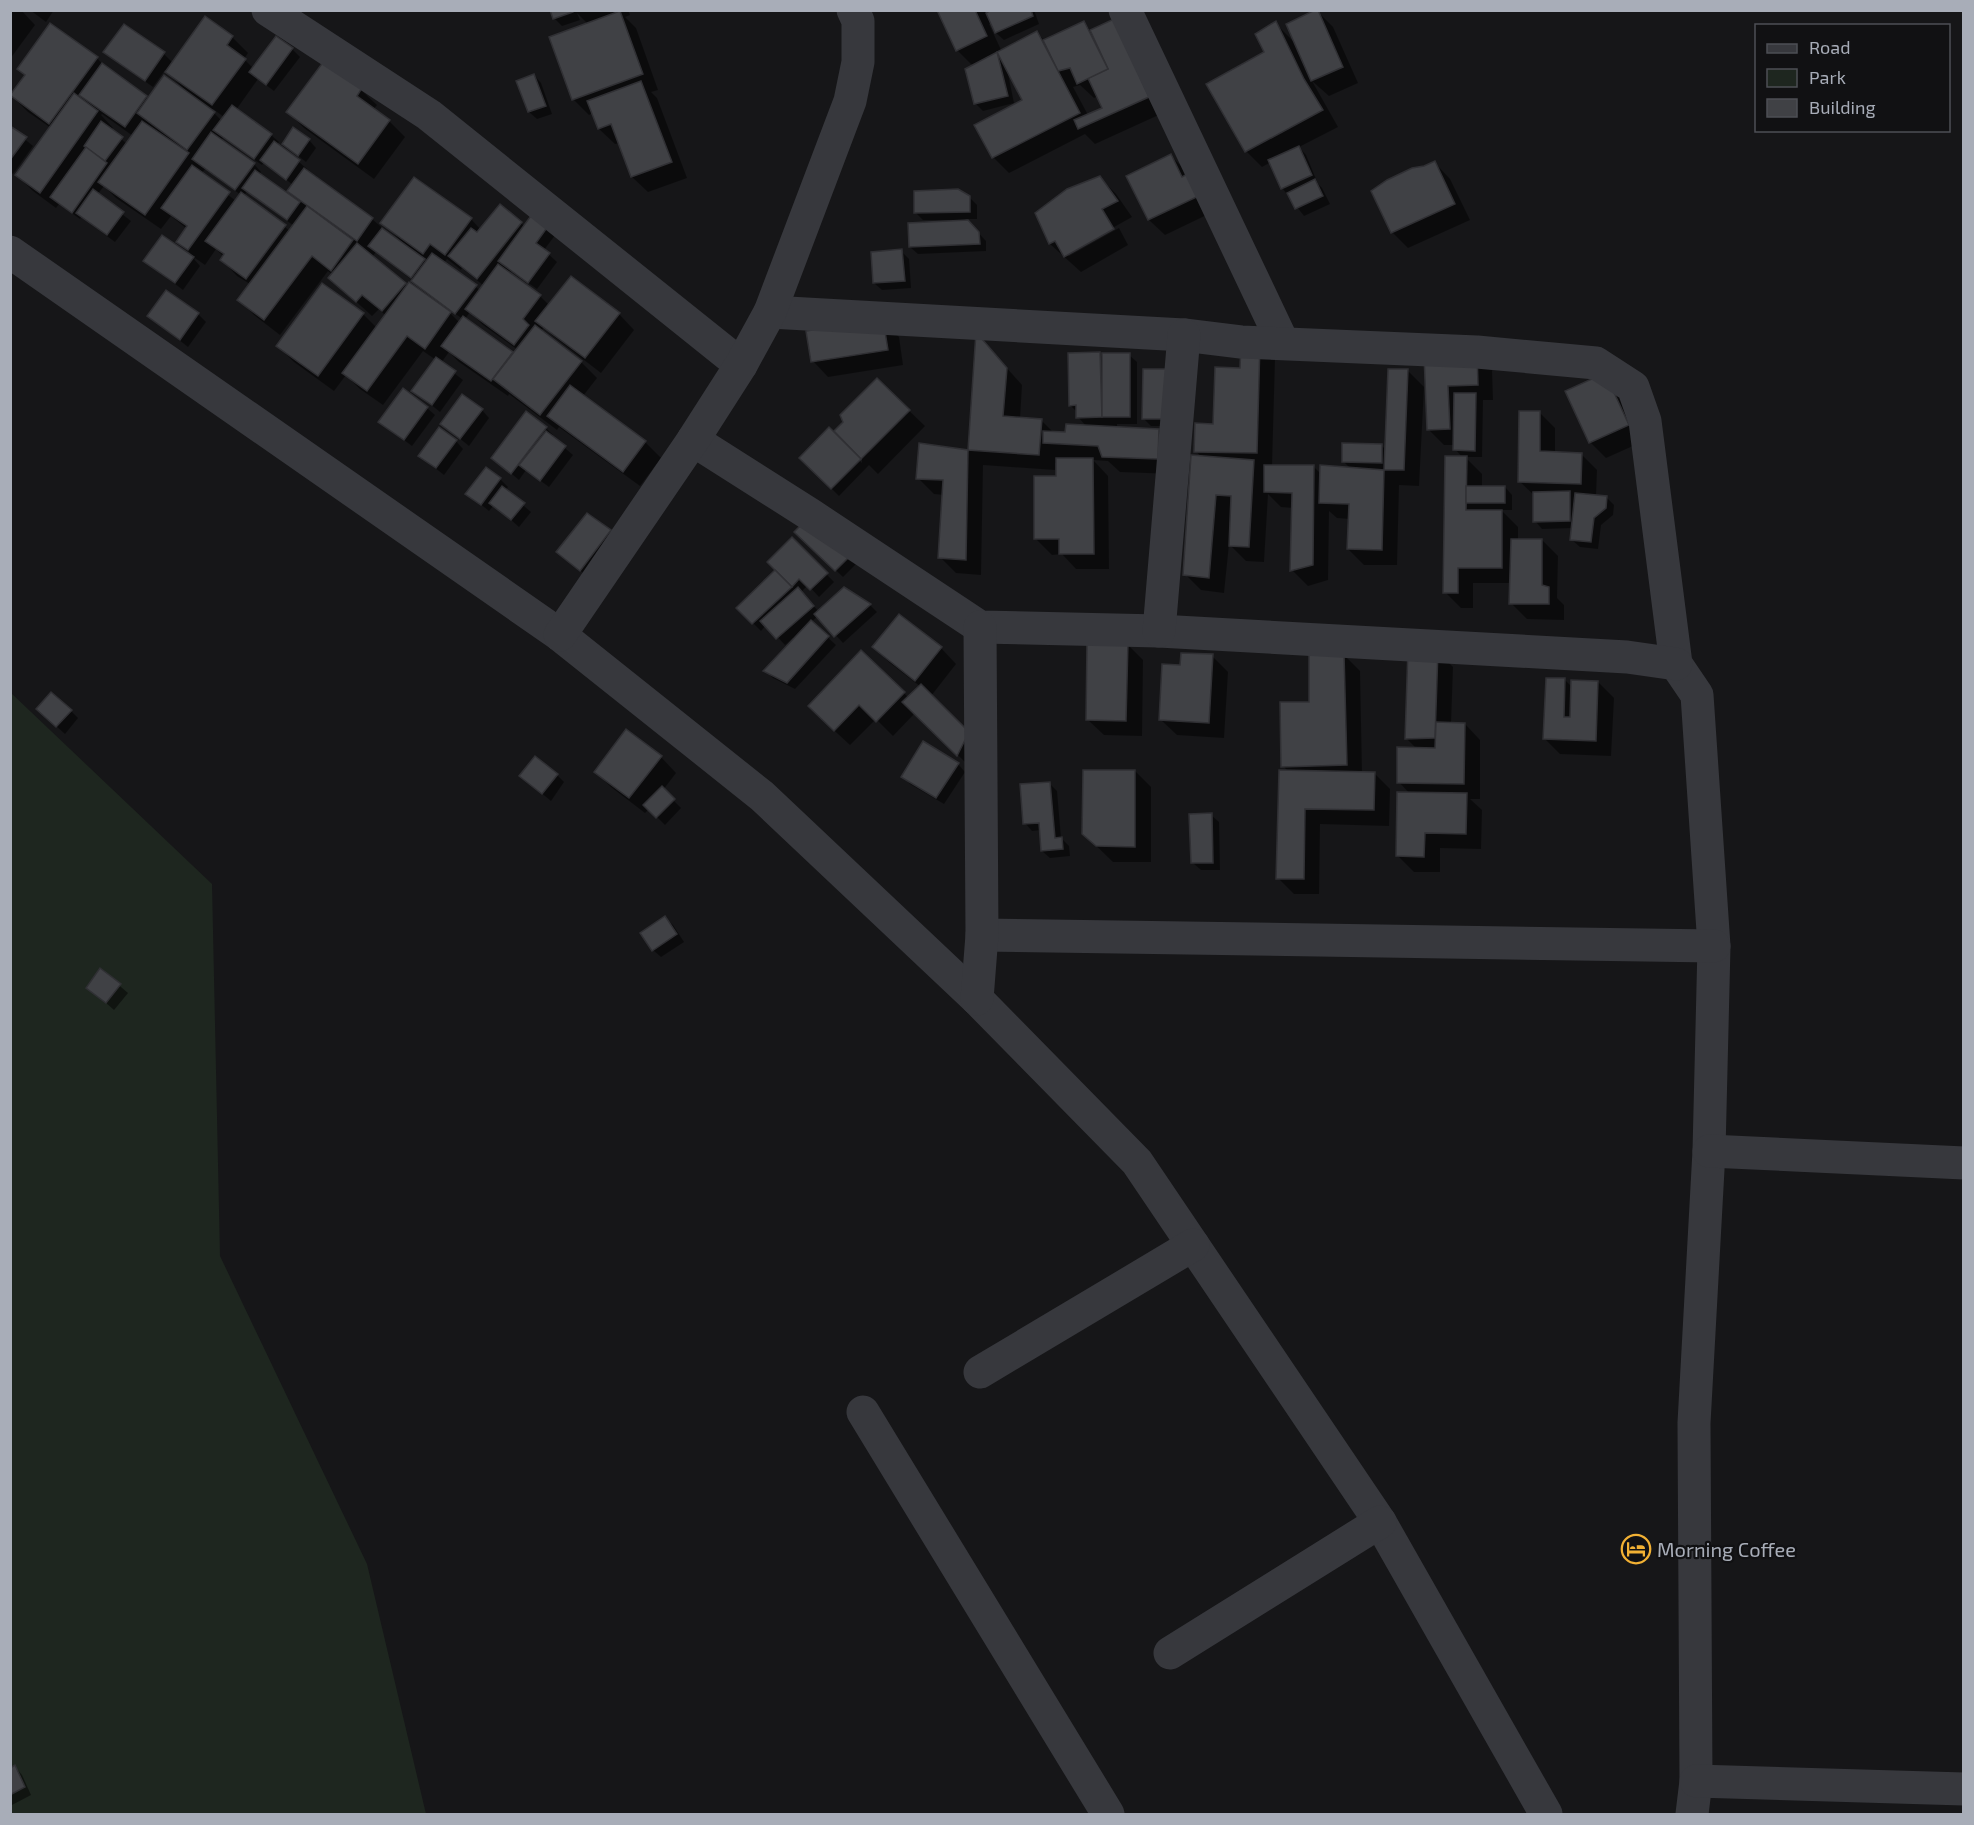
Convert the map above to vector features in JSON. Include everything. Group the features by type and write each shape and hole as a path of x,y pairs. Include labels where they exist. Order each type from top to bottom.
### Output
{"street":[{"path":"268,10 429,115 741,365"},
{"path":"560,635 693,440 741,365 770,312 850,101 858,62 858,21 853,10"},
{"path":"1125,10 1283,343"},
{"path":"10,252 560,635 762,796 978,999 1137,1162 1380,1522 1546,1815"},
{"path":"770,312 1184,335 1241,342 1477,352 1596,363 1633,387 1646,421 1676,664 1697,695 1714,946 1709,1151 1694,1423 1696,1781 1692,1815"},
{"path":"1158,631 1184,335"},
{"path":"693,440 980,627 1158,631 1627,657 1676,664"},
{"path":"978,999 982,935 980,627"},
{"path":"982,935 1714,946"},
{"path":"1709,1151 1964,1163"},
{"path":"980,1372 1193,1245"},
{"path":"863,1412 1108,1815"},
{"path":"1170,1653 1380,1522"},
{"path":"1696,1781 1964,1789"}],"green space":[{"path":"10,692 212,884 220,1256 367,1564 426,1814 11,1814"}],"building":[{"path":"550,10 573,10 573,12 553,19"},
{"path":"937,10 975,10 987,36 956,51"},
{"path":"991,10 1031,10 1033,16 995,33 986,13"},
{"path":"1318,10 1343,67 1311,81 1286,24"},
{"path":"620,11 643,74 572,100 549,37"},
{"path":"205,16 233,36 227,45 246,59 212,105 165,72"},
{"path":"1114,19 1149,97 1078,129 1074,120 1102,108 1088,78 1108,69 1090,30"},
{"path":"1084,21 1108,69 1077,84 1070,68 1058,71 1043,40"},
{"path":"1276,21 1304,79 1323,110 1245,152 1206,84 1264,52 1255,34"},
{"path":"50,23 98,57 49,124 10,95 25,75 17,69"},
{"path":"124,24 165,52 145,81 103,52"},
{"path":"1037,31 1080,113 992,158 974,125 1022,100 997,52"},
{"path":"276,36 293,48 266,85 249,72"},
{"path":"997,52 1008,96 974,104 965,69"},
{"path":"324,61 362,88 357,96 390,120 358,164 286,112"},
{"path":"102,63 147,96 125,127 79,95"},
{"path":"534,74 546,106 528,112 516,81"},
{"path":"164,75 215,112 187,150 137,113"},
{"path":"641,81 672,162 631,177 611,124 598,129 587,101"},
{"path":"74,93 98,111 40,193 15,175"},
{"path":"232,105 272,134 254,159 213,130"},
{"path":"101,121 123,137 105,161 84,146"},
{"path":"142,121 189,153 145,215 98,182"},
{"path":"10,126 27,137 10,160"},
{"path":"293,127 310,139 298,156 282,144"},
{"path":"211,132 255,163 235,190 192,159"},
{"path":"274,141 300,160 286,180 260,160"},
{"path":"1299,146 1312,175 1281,189 1268,160"},
{"path":"86,147 107,163 72,213 50,197"},
{"path":"1171,154 1182,177 1191,172 1203,194 1148,220 1126,176"},
{"path":"1435,161 1455,204 1391,233 1371,191 1412,168"},
{"path":"192,165 230,192 188,250 176,242 187,226 161,208"},
{"path":"304,168 373,218 357,241 287,191"},
{"path":"255,170 300,202 287,220 242,188"},
{"path":"1100,176 1118,201 1102,209 1114,229 1064,257 1055,241 1049,244 1035,213 1067,189"},
{"path":"414,177 472,218 445,255 430,244 423,254 380,223"},
{"path":"1315,179 1323,196 1295,209 1287,193"},
{"path":"93,189 124,212 107,235 76,213"},
{"path":"958,189 970,196 970,212 914,213 914,191"},
{"path":"241,192 286,225 246,279 220,260 224,254 205,241"},
{"path":"500,204 522,222 477,279 448,256 471,228 477,232"},
{"path":"307,206 353,240 331,271 312,256 264,320 237,300"},
{"path":"533,213 549,225 536,243 550,253 528,283 498,261"},
{"path":"968,220 979,232 980,244 909,247 908,223"},
{"path":"382,228 425,259 411,278 368,246"},
{"path":"162,235 194,257 175,283 143,261"},
{"path":"357,243 406,283 382,311 362,295 356,302 328,278"},
{"path":"902,249 905,281 873,283 871,252"},
{"path":"432,253 477,285 455,314 411,281"},
{"path":"498,264 541,295 523,319 529,325 514,345 465,309"},
{"path":"571,276 620,313 585,358 535,321"},
{"path":"409,282 451,312 425,349 407,336 367,391 342,373"},
{"path":"322,283 364,313 318,376 276,346"},
{"path":"166,290 199,313 180,340 147,316"},
{"path":"463,316 513,352 491,381 441,346"},
{"path":"883,319 888,350 811,362 806,331"},
{"path":"535,325 582,361 540,415 493,379"},
{"path":"976,332 1007,368 1003,416 1042,419 1039,455 968,450"},
{"path":"1241,342 1260,342 1257,453 1194,452 1195,423 1213,424 1215,367 1240,368"},
{"path":"1100,352 1102,417 1076,418 1076,405 1069,406 1068,353"},
{"path":"1477,352 1478,385 1448,386 1450,429 1427,430 1424,355"},
{"path":"1102,353 1130,353 1130,417 1102,417"},
{"path":"436,357 456,371 432,405 411,391"},
{"path":"1143,369 1166,369 1164,419 1142,419"},
{"path":"1388,369 1408,369 1404,470 1384,470"},
{"path":"1605,373 1629,425 1589,443 1565,391"},
{"path":"877,378 910,410 861,459 834,431 843,422 840,415"},
{"path":"570,385 646,441 623,472 547,416"},
{"path":"403,388 428,407 404,440 378,422"},
{"path":"1454,393 1476,393 1475,451 1453,450"},
{"path":"462,394 483,409 460,439 440,424"},
{"path":"526,411 547,427 511,474 491,458"},
{"path":"1519,411 1540,411 1540,451 1582,453 1581,484 1518,482"},
{"path":"1066,424 1159,429 1158,459 1102,457 1098,446 1043,443 1043,431 1065,432"},
{"path":"439,427 457,440 436,468 418,456"},
{"path":"829,427 861,459 831,489 799,458"},
{"path":"546,431 566,446 540,481 519,465"},
{"path":"919,443 968,450 966,560 938,558 943,480 916,479"},
{"path":"1342,443 1382,444 1382,463 1342,462"},
{"path":"1191,455 1254,460 1249,547 1229,546 1231,496 1216,495 1209,578 1183,575"},
{"path":"1445,456 1467,456 1466,510 1502,510 1502,568 1458,568 1458,593 1443,593"},
{"path":"1056,458 1093,458 1094,554 1059,554 1059,539 1034,539 1034,476 1056,476"},
{"path":"1264,465 1314,465 1313,565 1290,571 1292,493 1264,492"},
{"path":"1320,465 1384,470 1382,550 1347,549 1349,504 1319,503"},
{"path":"486,467 501,478 481,505 465,494"},
{"path":"502,486 525,503 511,520 489,503"},
{"path":"1466,486 1505,486 1505,503 1466,503"},
{"path":"1570,491 1570,521 1533,522 1533,492"},
{"path":"1575,493 1607,496 1606,508 1594,518 1591,542 1570,540"},
{"path":"587,513 611,530 580,571 556,552"},
{"path":"811,515 852,554 835,571 794,532"},
{"path":"792,537 828,573 810,590 799,579 792,587 767,562"},
{"path":"1511,539 1542,539 1542,585 1549,587 1549,604 1509,604"},
{"path":"775,570 792,587 752,624 736,608"},
{"path":"798,587 814,606 776,639 760,621"},
{"path":"844,587 871,604 834,637 814,614"},
{"path":"899,614 942,647 915,681 872,647"},
{"path":"811,620 829,636 787,683 763,671"},
{"path":"1087,642 1128,642 1126,721 1086,720"},
{"path":"1408,648 1438,650 1435,738 1405,739"},
{"path":"861,650 905,692 876,722 859,705 834,731 808,706"},
{"path":"1181,653 1213,654 1209,723 1159,720 1162,664 1180,665"},
{"path":"1309,654 1344,654 1347,765 1281,767 1280,702 1309,702"},
{"path":"1546,678 1565,678 1564,717 1570,717 1571,680 1598,681 1596,741 1543,739"},
{"path":"921,684 969,732 957,756 902,702"},
{"path":"51,692 72,710 56,727 36,709"},
{"path":"1436,722 1465,723 1464,784 1397,783 1397,747 1435,748"},
{"path":"626,729 662,756 629,798 594,772"},
{"path":"923,741 959,763 936,798 901,777"},
{"path":"535,756 558,774 542,794 519,776"},
{"path":"1083,770 1135,770 1135,847 1096,846 1082,834"},
{"path":"1279,770 1375,772 1374,810 1305,809 1304,879 1276,879"},
{"path":"1050,782 1055,838 1062,837 1063,849 1041,851 1039,823 1023,824 1020,784"},
{"path":"662,786 675,799 656,818 643,805"},
{"path":"1397,792 1467,793 1466,834 1425,833 1424,857 1396,856"},
{"path":"1212,813 1213,863 1191,863 1189,814"},
{"path":"665,916 677,934 652,951 640,933"},
{"path":"100,968 121,984 106,1003 86,988"},
{"path":"15,1765 25,1787 10,1795 10,1768"}],"place":[{"name":"Morning Coffee","path":"1636,1549"}]}
